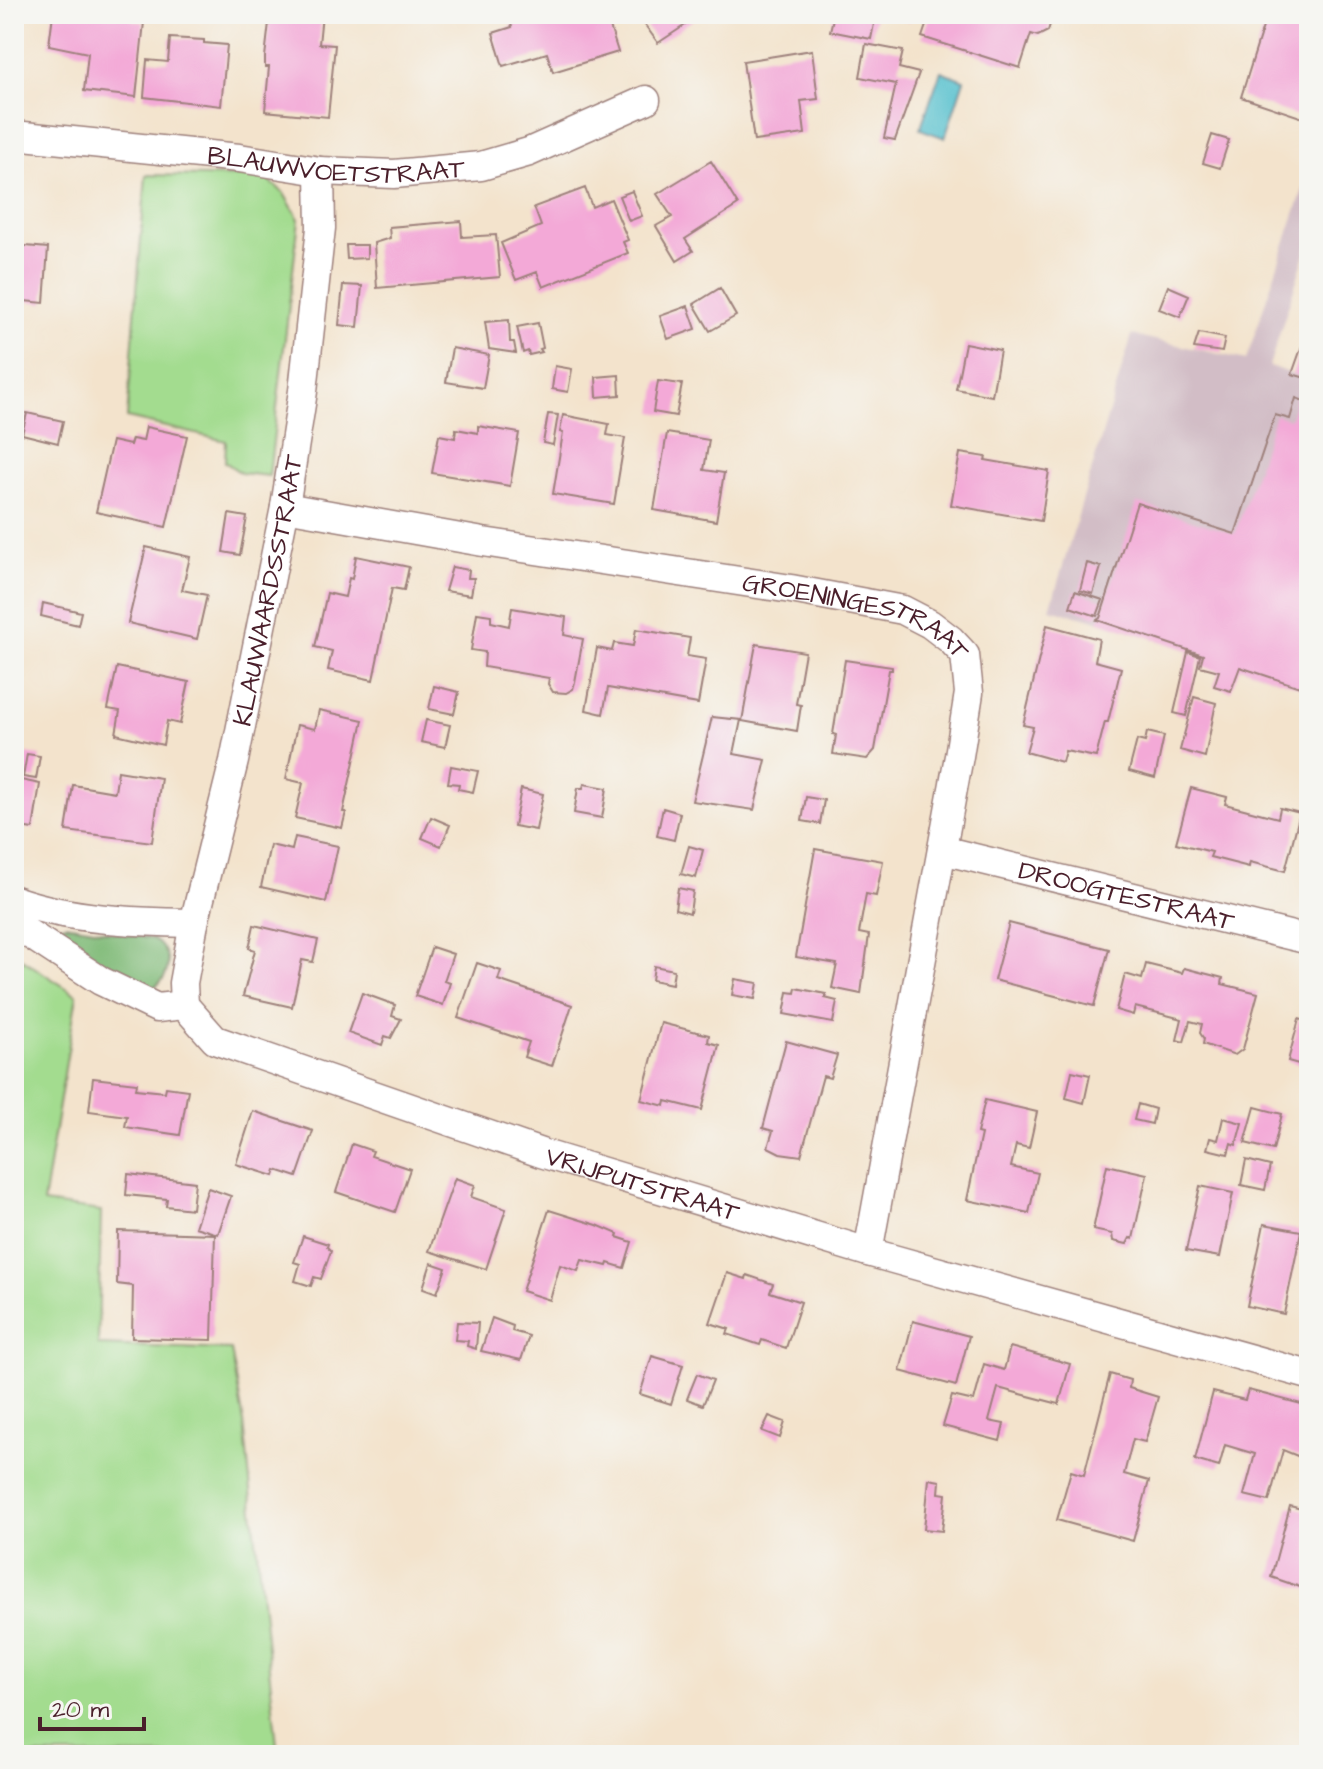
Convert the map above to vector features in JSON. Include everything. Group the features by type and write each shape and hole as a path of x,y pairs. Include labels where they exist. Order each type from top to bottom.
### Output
{"street":[{"name":"BLAUWVOETSTRAAT","path":"14,135 239,158 320,171 394,174 481,166 529,152 646,100"},
{"name":"KLAUWAARDSSTRAAT","path":"184,1005 183,983 194,923 234,761 285,507 303,391 321,228 320,171"},
{"name":"GROENINGESTRAAT","path":"285,507 903,610 930,624 965,655 969,693 868,1252"},
{"name":"DROOGTESTRAAT","path":"942,850 1309,940"},
{"path":"14,900 73,914 139,922 194,923"},
{"path":"14,924 101,981 157,1008 184,1005"},
{"name":"VRIJPUTSTRAAT","path":"184,1005 215,1040 541,1153 868,1252 1309,1375"}],"shaded area":[{"path":"1309,172 1309,242 1269,366 1309,380 1309,690 1097,620 1050,609 1132,335 1246,360"}],"green space":[{"path":"146,175 264,177 283,192 299,219 269,476 241,473 225,462 226,441 127,418"},
{"path":"65,924 152,939 160,945 168,960 165,976 160,983 143,991 54,936 56,928"},
{"path":"14,954 77,995 43,1203 101,1211 98,1345 231,1350 244,1423 278,1755 14,1755"}],"water":[{"path":"941,71 964,80 945,138 920,129"}],"building":[{"path":"14,14 19,14 16,54 14,54"},
{"path":"53,14 113,14 134,16 133,21 144,22 136,97 84,91 88,53 49,45"},
{"path":"270,14 322,14 319,44 335,45 328,117 265,111 269,67 265,67 265,57"},
{"path":"565,14 606,14 618,52 553,72 547,53 503,66 493,33 540,15 541,21"},
{"path":"637,14 702,14 658,43"},
{"path":"834,14 876,14 871,39 830,31"},
{"path":"878,14 913,14 910,22"},
{"path":"930,14 1048,14 1051,21 1048,31 1038,36 1031,34 1020,68 922,37"},
{"path":"1267,14 1309,14 1309,101 1303,118 1241,97"},
{"path":"170,38 227,45 221,106 144,97 147,60 168,62"},
{"path":"866,44 903,51 899,68 919,73 895,140 884,138 896,84 860,77"},
{"path":"812,50 818,99 801,101 805,134 754,141 743,61"},
{"path":"1212,135 1229,140 1220,168 1203,163"},
{"path":"711,161 738,205 685,239 693,251 677,261 656,226 672,217 657,194"},
{"path":"585,188 592,207 611,199 628,240 623,242 628,253 543,287 537,272 516,280 501,243 541,226 534,207"},
{"path":"632,191 642,216 629,221 619,196"},
{"path":"461,221 462,237 496,235 500,277 377,288 374,243 390,238 389,227"},
{"path":"14,245 48,248 44,303 14,300"},
{"path":"346,245 367,245 367,258 347,259"},
{"path":"343,285 362,286 358,327 339,325"},
{"path":"1168,286 1189,295 1180,317 1159,309"},
{"path":"720,288 736,316 710,331 694,304"},
{"path":"688,306 696,329 668,339 660,316"},
{"path":"509,320 510,342 514,342 516,353 489,349 485,322"},
{"path":"538,323 542,352 523,353 517,327"},
{"path":"1199,333 1225,338 1222,352 1194,348"},
{"path":"965,343 1000,350 992,396 956,389"},
{"path":"1303,343 1309,345 1309,379 1292,374"},
{"path":"452,348 489,355 483,388 446,382"},
{"path":"555,366 572,369 568,392 552,389"},
{"path":"619,375 620,395 597,397 596,377"},
{"path":"658,381 682,384 676,416 653,412"},
{"path":"1296,398 1309,403 1309,690 1240,667 1231,691 1214,686 1219,671 1200,666 1203,655 1097,620 1137,503 1235,534 1275,415 1290,419"},
{"path":"27,413 63,421 58,443 22,434"},
{"path":"548,414 558,415 553,445 543,443"},
{"path":"563,415 609,424 607,435 625,438 614,504 553,494"},
{"path":"478,426 519,433 510,486 432,473 439,435 455,438 456,429 478,433"},
{"path":"146,427 187,436 166,527 96,512 112,441 130,445 132,439 143,441"},
{"path":"667,433 709,440 704,470 724,473 716,521 654,510"},
{"path":"960,453 1049,471 1041,521 951,505"},
{"path":"229,514 247,517 240,555 223,552"},
{"path":"146,547 190,557 182,590 207,595 197,639 128,623"},
{"path":"356,556 409,567 404,590 392,588 373,680 328,670 332,651 315,647 327,593 345,597"},
{"path":"1087,563 1101,567 1093,594 1080,590"},
{"path":"452,567 469,570 468,578 474,578 471,595 445,591"},
{"path":"1075,591 1103,600 1097,616 1070,607"},
{"path":"43,603 81,612 78,625 41,616"},
{"path":"512,608 566,617 564,635 583,639 573,689 566,693 553,692 548,684 549,678 484,667 485,652 471,650 477,613 491,615 491,622 509,626"},
{"path":"1047,625 1099,639 1095,661 1121,668 1096,757 1065,751 1062,762 1026,752 1033,727 1023,725"},
{"path":"636,629 690,638 687,656 706,659 698,704 608,688 603,714 586,710 597,648 612,651 614,643 633,646"},
{"path":"756,644 805,652 796,704 801,705 797,731 742,721"},
{"path":"1188,652 1200,656 1186,716 1174,713"},
{"path":"845,660 892,667 875,750 867,759 833,754 836,735 833,734"},
{"path":"117,667 189,682 180,724 167,721 163,745 116,734 120,711 108,709"},
{"path":"434,686 459,692 454,714 429,709"},
{"path":"1194,697 1216,703 1205,757 1180,750"},
{"path":"1309,700 1309,732 1301,730"},
{"path":"319,710 363,720 342,828 295,818 303,783 286,779 297,725 315,729"},
{"path":"712,717 741,720 734,754 766,760 754,810 692,801"},
{"path":"426,720 450,725 445,747 421,742"},
{"path":"1147,732 1164,736 1155,778 1129,771 1137,740 1145,742"},
{"path":"27,754 40,756 36,779 23,777"},
{"path":"451,766 478,771 473,792 458,789 459,784 448,783"},
{"path":"118,771 161,778 152,842 66,831 73,785 115,792"},
{"path":"21,780 40,784 33,829 14,826"},
{"path":"584,784 607,788 602,818 574,813 578,788 583,788"},
{"path":"1191,788 1227,797 1225,804 1278,818 1280,808 1300,813 1285,871 1250,862 1249,867 1210,857 1212,852 1176,843"},
{"path":"521,789 543,794 536,830 514,826"},
{"path":"806,797 824,800 820,824 802,821"},
{"path":"663,808 680,813 674,840 657,836"},
{"path":"431,817 450,825 441,846 422,838"},
{"path":"295,837 338,846 326,902 261,887 270,845 292,850"},
{"path":"689,846 703,850 696,878 681,874"},
{"path":"815,849 883,861 876,896 866,894 859,933 869,935 861,994 832,988 837,964 796,957"},
{"path":"678,888 693,891 690,913 675,909"},
{"path":"1009,923 1109,949 1094,1006 994,980"},
{"path":"254,925 318,940 313,962 302,960 292,1007 243,996 255,950 249,948"},
{"path":"432,947 453,954 444,981 450,983 443,1005 415,996"},
{"path":"477,963 501,971 498,980 572,1005 552,1066 524,1057 529,1042 458,1018"},
{"path":"1146,964 1182,973 1184,968 1223,978 1222,984 1258,993 1243,1049 1235,1055 1203,1044 1200,1033 1202,1024 1190,1021 1184,1042 1177,1040 1182,1019 1135,1007 1133,1015 1116,1010 1125,974 1142,979"},
{"path":"654,966 674,970 672,984 652,980"},
{"path":"735,979 758,983 755,999 732,995"},
{"path":"796,988 826,994 825,998 837,1001 833,1023 784,1014 788,992 795,993"},
{"path":"362,993 395,1005 392,1016 401,1019 391,1038 385,1036 382,1045 348,1033"},
{"path":"1299,1019 1309,1022 1309,1067 1288,1061"},
{"path":"661,1023 709,1035 708,1042 719,1045 702,1110 666,1101 665,1106 641,1100"},
{"path":"786,1041 837,1055 830,1078 823,1076 801,1156 780,1153 768,1147 773,1131 763,1128"},
{"path":"1072,1071 1090,1075 1084,1103 1066,1098"},
{"path":"93,1078 137,1083 136,1089 165,1092 166,1087 188,1090 180,1135 125,1127 127,1116 89,1111"},
{"path":"985,1100 1037,1112 1029,1148 1016,1145 1011,1167 1038,1173 1029,1213 967,1200"},
{"path":"1138,1104 1155,1109 1152,1124 1134,1120"},
{"path":"1255,1107 1282,1114 1273,1150 1245,1143"},
{"path":"253,1111 313,1131 297,1177 276,1170 274,1176 236,1164"},
{"path":"1223,1118 1242,1123 1236,1145 1231,1143 1228,1154 1207,1149 1210,1138 1218,1140"},
{"path":"352,1144 373,1151 371,1156 410,1169 395,1212 336,1192"},
{"path":"1246,1160 1270,1166 1265,1190 1241,1185"},
{"path":"1107,1165 1147,1174 1133,1239 1130,1238 1127,1244 1113,1241 1112,1234 1093,1230"},
{"path":"128,1174 195,1182 192,1209 166,1206 167,1199 126,1195"},
{"path":"455,1178 475,1185 471,1197 506,1209 486,1269 429,1251"},
{"path":"1200,1186 1233,1193 1220,1257 1186,1251"},
{"path":"208,1188 231,1196 218,1234 195,1227"},
{"path":"549,1210 597,1225 632,1242 624,1268 582,1260 578,1271 560,1265 550,1300 522,1291"},
{"path":"1264,1224 1301,1231 1284,1314 1247,1306"},
{"path":"118,1231 215,1234 212,1340 132,1338 133,1286 117,1284"},
{"path":"303,1236 328,1244 331,1251 321,1279 314,1277 311,1286 295,1281 300,1264 294,1262"},
{"path":"431,1263 446,1268 437,1293 423,1288"},
{"path":"727,1273 746,1279 747,1275 773,1284 770,1292 801,1302 786,1348 762,1340 760,1345 727,1334 729,1329 710,1323"},
{"path":"492,1318 513,1326 512,1331 529,1336 521,1360 481,1351"},
{"path":"913,1321 969,1336 956,1386 900,1371"},
{"path":"457,1322 478,1323 476,1349 467,1346 468,1341 455,1340"},
{"path":"1010,1347 1070,1364 1059,1404 998,1388 989,1421 1004,1424 1000,1441 943,1426 952,1396 974,1401 984,1364 1004,1370"},
{"path":"652,1356 683,1365 671,1404 640,1394"},
{"path":"697,1374 713,1380 703,1405 687,1399"},
{"path":"1110,1374 1130,1380 1129,1388 1158,1397 1145,1442 1133,1439 1124,1474 1149,1481 1133,1541 1057,1520 1071,1471 1084,1475"},
{"path":"1248,1390 1309,1406 1304,1433 1309,1434 1305,1448 1302,1447 1300,1457 1283,1450 1269,1501 1244,1495 1255,1454 1225,1445 1219,1467 1195,1460 1213,1392 1245,1400"},
{"path":"769,1416 785,1422 780,1438 762,1431"},
{"path":"929,1479 940,1481 939,1493 946,1494 942,1531 924,1529"},
{"path":"1290,1506 1309,1511 1309,1590 1271,1577"}]}
